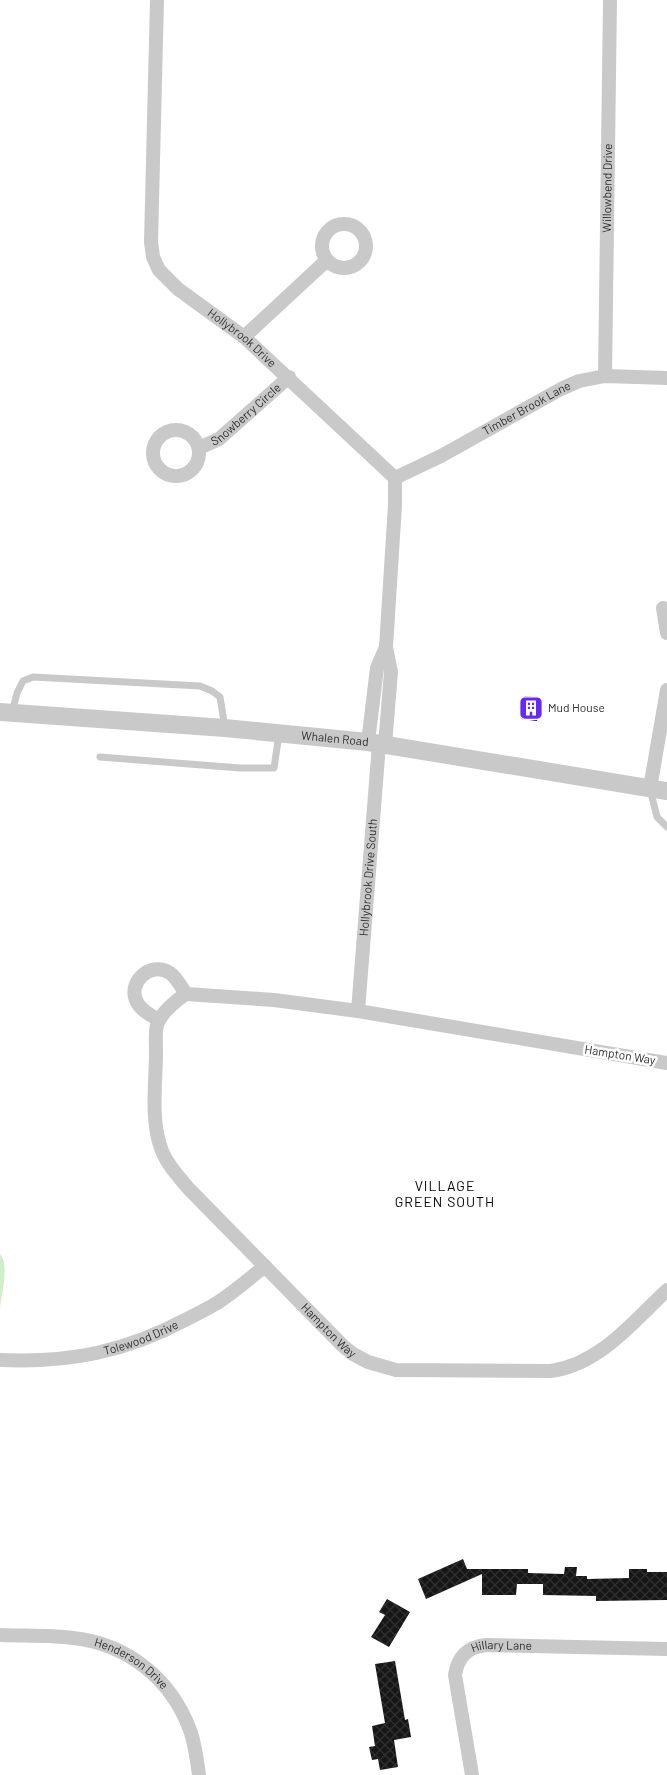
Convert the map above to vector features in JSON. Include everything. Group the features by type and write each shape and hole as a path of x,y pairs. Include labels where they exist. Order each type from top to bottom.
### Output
{"street":[{"name":"Hollybrook Drive","path":"158,0 151,242 153,257 159,270 178,289 244,337 395,478"},
{"name":"Willowbend Drive","path":"605,376 610,0"},
{"path":"244,337 327,260"},
{"name":"Timber Brook Lane","path":"395,478 441,456 561,389 579,381 605,376 667,378"},
{"name":"Snowberry Circle","path":"199,448 219,439 288,378"},
{"path":"378,744 377,668 386,647 395,478"},
{"path":"663,608 667,633"},
{"path":"658,790 667,690"},
{"name":"Whalen Road","path":"6,713 225,728 378,744 658,790"},
{"name":"Hollybrook Drive South","path":"358,1011 378,744"},
{"path":"149,970 164,970 176,978 186,994 166,1011 160,1020 143,1010 135,999 135,985 143,974 149,970"},
{"name":"Hampton Way","path":"186,994 274,1000 358,1011 667,1063"},
{"name":"Hampton Way","path":"160,1020 156,1030 155,1115 157,1135 163,1152 172,1168 189,1189 343,1346 368,1362 396,1370 559,1370 592,1356 609,1344 667,1290"},
{"name":"Tolewood Drive","path":"0,1360 62,1360 130,1345 173,1326 215,1304 265,1266"},
{"name":"Henderson Drive","path":"0,1635 64,1637 94,1641 117,1649 137,1660 153,1673 176,1701 191,1732 200,1775"},
{"name":"Hillary Lane","path":"472,1775 455,1675 460,1657 468,1650 476,1646 486,1645 667,1649"}],"lane":[{"path":"6,713 23,680 33,677 200,686 220,697 225,728"},
{"path":"100,757 240,768 274,768 279,734"},
{"path":"658,790 656,818 667,827"}],"shaded area":[{"path":"0,1254 3,1259 5,1273 0,1309"}],"building":[{"name":"Mud House","path":"525,696 541,698 537,721 521,719"},
{"path":"463,1559 467,1569 528,1569 528,1573 564,1574 565,1567 577,1567 576,1576 587,1576 587,1579 629,1578 629,1569 647,1569 647,1572 667,1572 667,1600 596,1601 596,1596 543,1595 543,1584 517,1584 516,1595 482,1595 482,1574 426,1599 418,1579"},
{"path":"387,1599 410,1612 389,1647 371,1637 385,1615 379,1612"},
{"path":"395,1661 405,1720 408,1719 411,1737 394,1740 398,1767 380,1770 378,1759 372,1760 369,1747 375,1746 372,1726 385,1723 375,1664"}],"place":[{"name":"Mud House","path":"531,708"}],"district":[{"name":"VILLAGE GREEN SOUTH","path":"445,1194"}]}
